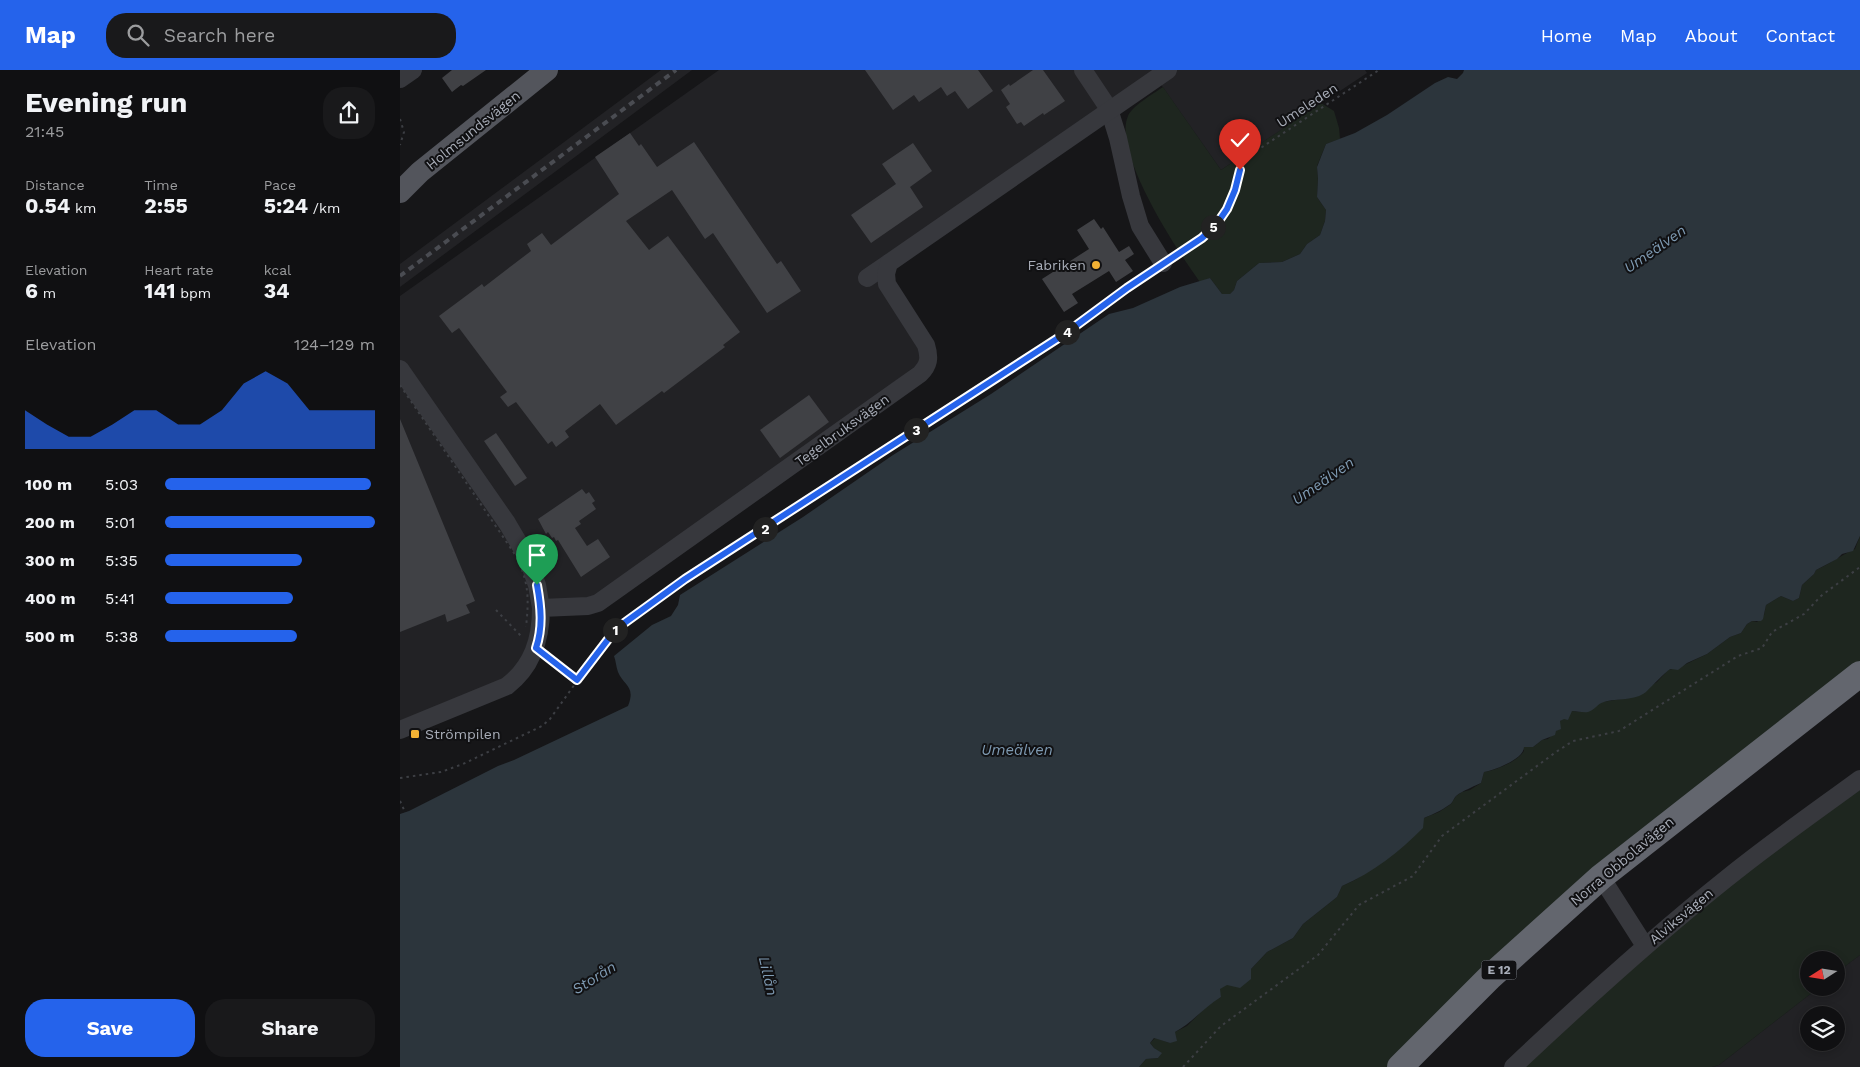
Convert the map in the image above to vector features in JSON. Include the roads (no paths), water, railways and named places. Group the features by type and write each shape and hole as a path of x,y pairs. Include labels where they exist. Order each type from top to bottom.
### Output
{"highway":[{"name":"Norra Obbolavägen","path":"1400,1067 1490,977 1601,877 1860,674"}],"main road":[{"name":"Holmsundsvägen","path":"400,192 420,172 548,70"}],"street":[{"path":"400,79 413,70"},
{"path":"1083,70 1109,109 1140,226 1163,263"},
{"path":"867,278 1168,70"},
{"name":"Tegelbruksvägen","path":"541,608 582,606 598,603 904,386 927,367 929,356 926,345 887,284 886,274 889,263"},
{"path":"400,369 507,523 527,557 537,585 541,608 541,625 529,643 528,664 514,680 507,686 400,730"},
{"path":"400,375 416,410"},
{"name":"Alviksvägen","path":"1513,1067 1645,946 1728,877 1860,779"},
{"path":"1601,877 1645,946"}],"water":[{"name":"Umeälven","path":"1464,70 1860,70 1860,536 1853,551 1842,554 1837,559 1816,570 1802,585 1799,598 1793,601 1781,596 1766,605 1761,621 1752,621 1747,624 1741,633 1730,637 1707,654 1687,663 1678,670 1669,670 1642,695 1602,703 1588,712 1572,711 1568,720 1560,721 1561,729 1556,731 1555,735 1542,740 1533,747 1524,747 1523,751 1514,760 1484,772 1481,783 1455,797 1443,809 1424,818 1423,828 1405,845 1386,861 1342,886 1337,897 1303,924 1293,938 1267,952 1251,969 1251,979 1240,988 1227,985 1220,989 1221,997 1175,1032 1177,1041 1170,1043 1154,1038 1150,1043 1162,1053 1158,1058 1146,1059 1139,1067 400,1067 400,814 628,706 630,690 620,677 614,656 652,625 671,616 678,605 680,595 803,517 893,455 991,394 1109,314 1133,308 1180,287 1210,278 1222,294 1230,294 1234,290 1237,281 1259,263 1282,262 1300,254 1307,244 1320,235 1325,221 1326,210 1317,197 1317,167 1326,144 1355,133 1387,115 1435,83 1448,77 1457,79"}],"railway":[{"path":"400,276 676,70"}],"place":[{"name":"Fabriken","path":"1096,265"},
{"name":"Strömpilen","path":"415,734"}],"water label":[{"name":"Lillån","path":"768,976"},
{"name":"Storån","path":"594,978"}]}
